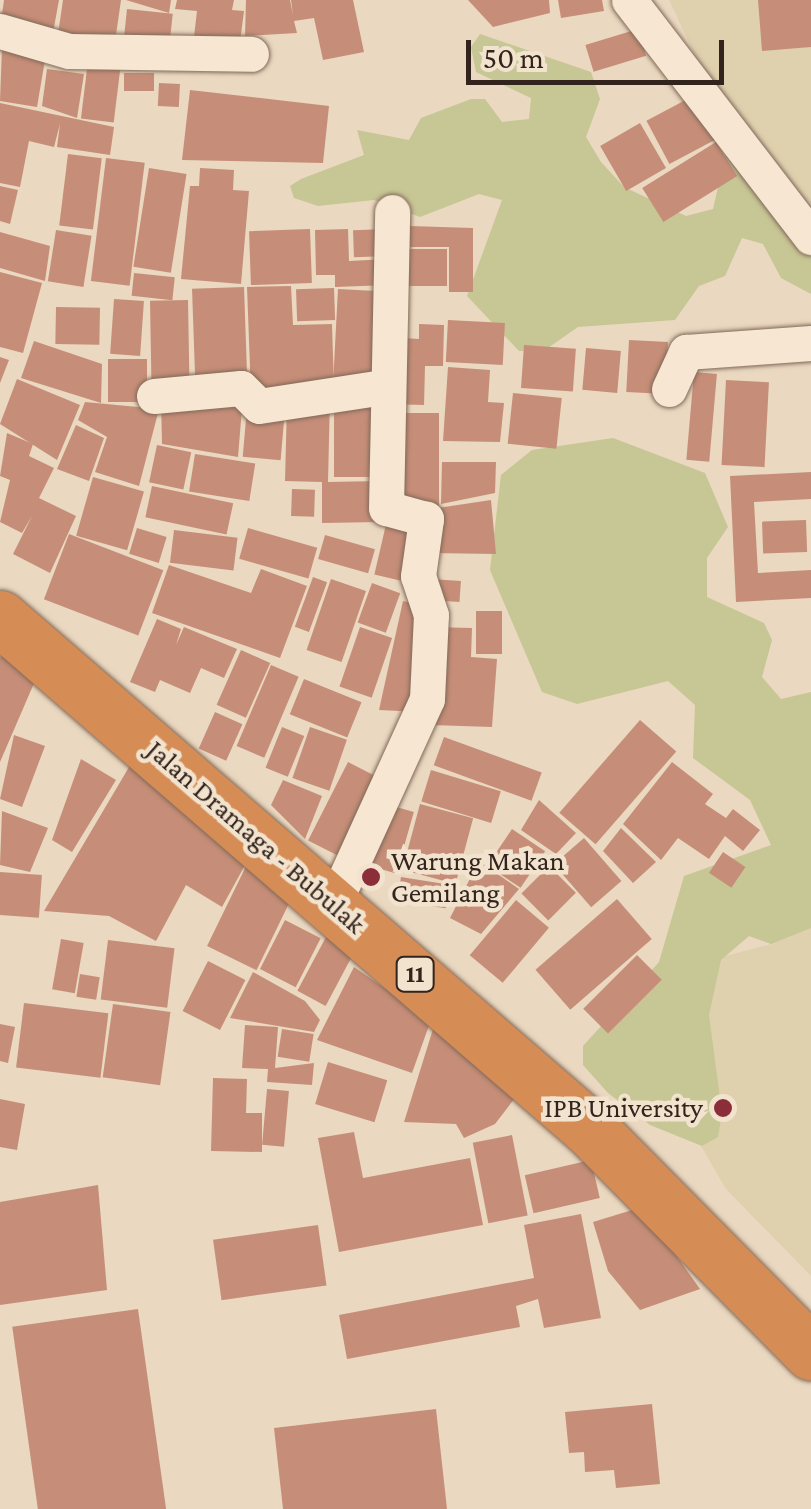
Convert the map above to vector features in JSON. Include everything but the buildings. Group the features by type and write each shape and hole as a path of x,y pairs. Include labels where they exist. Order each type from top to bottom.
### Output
{"highway":[{"name":"Jalan Dramaga - Bubulak","path":"0,618 334,903 591,1130 811,1352"}],"street":[{"path":"629,0 811,237"},
{"path":"0,31 69,51 251,54"},
{"path":"334,903 427,699 431,615 418,576 426,519 386,508 383,387 392,212"},
{"path":"669,389 686,352 811,343"},
{"path":"154,396 240,388 260,406 383,387"}],"shaded area":[{"path":"669,0 811,0 811,275 769,213"},
{"path":"480,34 591,72 600,99 586,137 601,162 624,187 686,216 713,209 728,144 811,248 811,294 781,278 763,244 742,238 725,276 699,286 675,320 578,327 545,350 519,351 467,296 502,200 479,194 420,217 374,200 318,206 294,198 290,186 301,179 364,155 357,130 409,140 421,118 471,99 485,99 502,122 529,119 531,98 476,72 471,47"},
{"path":"613,438 705,473 728,527 707,558 707,597 764,623 772,640 762,677 781,699 811,692 811,928 771,944 749,936 721,960 709,1015 722,1113 718,1137 702,1146 650,1125 608,1093 583,1065 583,1046 659,962 684,876 771,845 750,800 693,758 695,705 668,681 577,704 542,692 490,570 501,475 532,450"},
{"name":"IPB University","path":"811,871 811,1276 726,1189 645,1049 685,967 771,944"}],"place":[{"name":"Warung Makan Gemilang","path":"371,877"},
{"name":"IPB University","path":"723,1108"}]}
